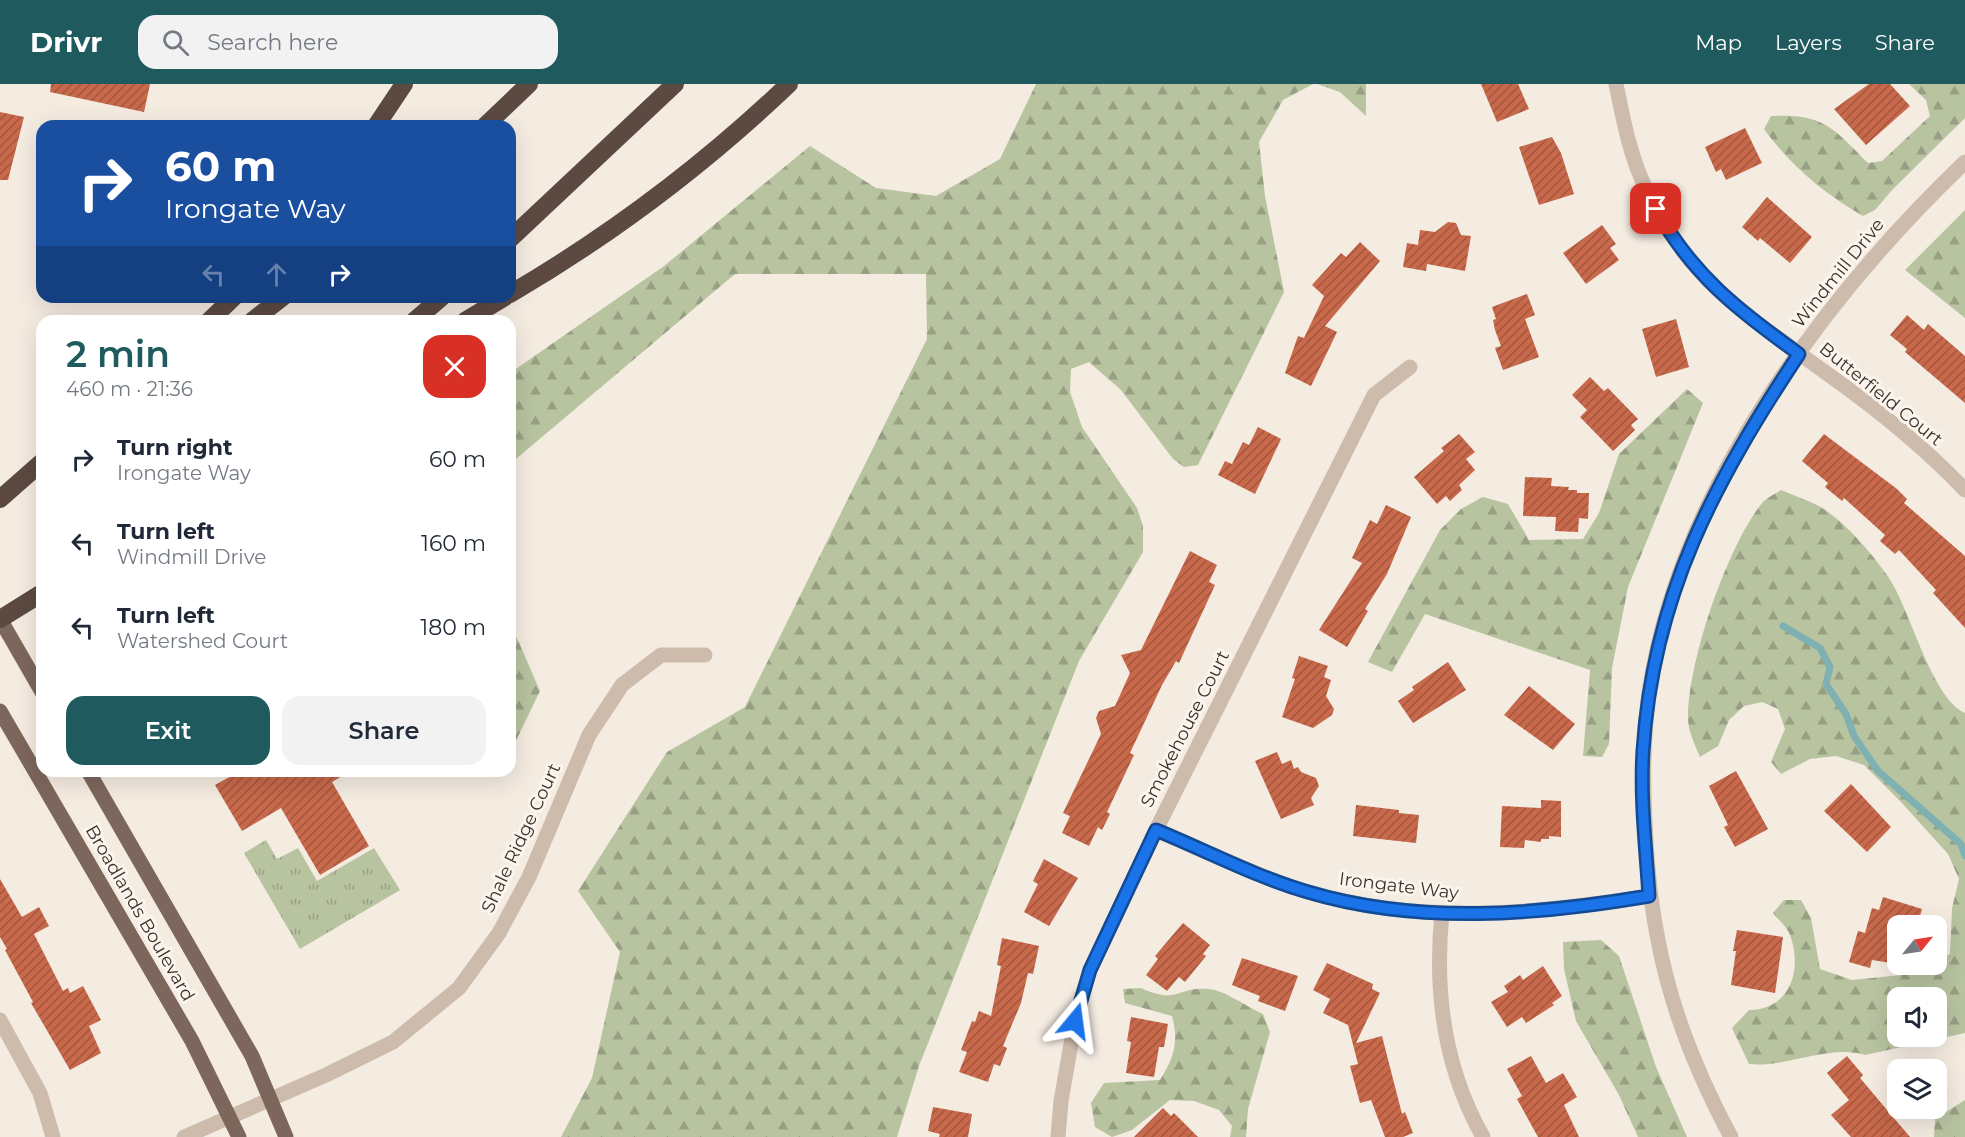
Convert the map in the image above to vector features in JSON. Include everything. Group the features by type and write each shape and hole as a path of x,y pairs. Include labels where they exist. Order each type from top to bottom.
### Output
{"highway":[{"path":"380,120 404,84"},
{"path":"491,120 529,84"},
{"path":"516,233 675,84"},
{"path":"516,290 624,221 694,167 789,84"},
{"path":"215,315 228,303"},
{"path":"260,315 275,303"},
{"path":"421,315 435,303"},
{"path":"475,315 495,303"},
{"path":"0,500 36,467"},
{"path":"0,500 36,477"},
{"path":"0,619 36,598"}],"main road":[{"path":"0,619 36,682"},
{"name":"Broadlands Boulevard","path":"0,711 36,773"},
{"name":"Broadlands Boulevard","path":"38,777 186,1030 239,1137"},
{"name":"Broadlands Boulevard","path":"91,777 241,1037 271,1099 286,1137"}],"street":[{"name":"Butterfield Court","path":"1616,84 1627,136 1641,178 1668,229 1713,286 1754,322 1907,436 1965,490"},
{"name":"Windmill Drive","path":"1731,1137 1691,1056 1672,1004 1657,948 1649,896 1643,751 1649,693 1662,631 1679,576 1705,513 1746,434 1829,312 1898,229 1965,162"},
{"name":"Smokehouse Court","path":"1058,1137 1061,1101 1075,1021 1090,970 1156,830 1374,395 1410,368"},
{"name":"Shale Ridge Court","path":"184,1137 393,1042 459,988 499,933 529,877 589,735 622,685 661,655 705,655"},
{"name":"Irongate Way","path":"1156,830 1253,873 1309,892 1338,899 1442,913 1536,911 1649,896"},
{"path":"1442,913 1438,977 1447,1045 1462,1095 1483,1137"},
{"path":"0,1020 40,1093 53,1137"}],"green space":[{"path":"1036,84 1313,84 1283,100 1259,142 1265,196 1284,292 1198,465 1184,467 1173,459 1121,390 1089,362 1071,369 1070,392 1082,427 1137,508 1143,526 1143,552 1079,661 919,1066 897,1137 561,1137 592,1078 620,952 578,891 667,752 745,707 927,339 926,274 735,274 516,459 516,369 664,266 810,146 876,188 936,196 1000,159"},
{"path":"1317,84 1366,84 1366,116 1340,92"},
{"path":"1909,84 1965,84 1965,118 1893,189 1875,210 1863,216 1835,198 1796,167 1764,129 1771,116 1804,117 1816,120 1846,140 1868,163 1882,161 1930,116 1926,100"},
{"path":"1965,210 1965,318 1905,270"},
{"path":"1687,389 1703,403 1628,587 1612,668 1609,744 1602,757 1583,756 1590,670 1425,614 1392,672 1368,662 1440,530 1461,509 1483,497 1508,504 1529,540 1583,539 1599,513 1619,454"},
{"path":"1781,490 1819,506 1856,537 1873,556 1896,590 1931,671 1942,690 1953,704 1965,713 1965,1033 1947,1037 1947,987 1887,987 1887,1047 1901,1047 1865,1055 1837,1052 1778,1063 1749,1064 1732,1028 1749,1010 1775,1003 1790,986 1794,974 1794,948 1785,926 1773,913 1784,900 1801,900 1811,918 1820,969 1852,980 1901,975 1947,975 1952,908 1959,879 1948,854 1864,765 1836,756 1810,759 1781,774 1771,762 1785,729 1778,709 1762,702 1744,706 1729,720 1718,746 1700,757 1690,733 1688,718 1690,694 1702,637 1723,575 1736,547 1762,503"},
{"path":"516,636 540,691 516,741"},
{"path":"266,840 277,859 298,848 317,881 374,848 400,890 300,949 244,853"},
{"path":"1601,940 1619,956 1656,1067 1687,1137 1638,1137 1619,1095 1576,1021 1564,969 1563,942"},
{"path":"1141,988 1163,995 1197,989 1214,990 1263,1014 1270,1032 1248,1109 1246,1137 1230,1137 1232,1126 1219,1110 1194,1101 1170,1100 1132,1130 1112,1137 1095,1127 1091,1103 1104,1083 1160,1080 1172,1057 1175,1034 1172,1016 1125,1003 1123,989"},
{"path":"1965,1100 1965,1137 1934,1137 1935,1119 1947,1119 1947,1111"}],"building":[{"path":"51,84 150,84 144,112 50,92"},
{"path":"1481,84 1518,84 1529,109 1497,122"},
{"path":"1869,84 1890,84 1910,106 1866,145 1834,109"},
{"path":"0,112 24,117 8,180 0,180"},
{"path":"1745,128 1762,163 1726,180 1721,169 1716,172 1705,147"},
{"path":"1552,137 1561,153 1574,194 1539,205 1519,147"},
{"path":"1767,197 1812,237 1790,263 1760,238 1758,241 1742,227"},
{"path":"1448,222 1456,223 1461,235 1471,236 1465,271 1427,264 1426,271 1403,267 1407,243 1418,245 1420,230 1435,232"},
{"path":"1602,225 1616,244 1610,248 1619,260 1586,284 1563,253"},
{"path":"1360,242 1380,261 1325,326 1337,332 1311,386 1285,373 1298,336 1304,338 1324,296 1312,285 1341,253 1346,257"},
{"path":"1527,294 1535,315 1525,319 1539,357 1503,370 1495,348 1501,346 1495,330 1493,320 1496,319 1492,307"},
{"path":"1907,315 1924,330 1928,324 1965,356 1965,403 1905,352 1907,349 1890,335"},
{"path":"1676,319 1689,367 1656,377 1642,329"},
{"path":"1590,377 1604,391 1608,388 1638,419 1631,425 1635,430 1613,451 1580,417 1587,410 1572,395"},
{"path":"1258,427 1281,439 1255,494 1218,475 1225,461 1232,464 1243,442 1249,445"},
{"path":"1459,434 1475,452 1466,459 1475,470 1459,485 1462,490 1450,501 1446,496 1437,504 1414,477 1444,451 1441,448"},
{"path":"1824,434 1897,489 1907,499 1904,503 1965,556 1965,628 1933,593 1936,590 1899,550 1895,554 1880,541 1885,535 1844,498 1842,501 1825,487 1828,483 1802,461"},
{"path":"1525,477 1552,478 1551,486 1569,487 1568,490 1577,490 1577,493 1589,493 1588,519 1579,518 1578,532 1555,531 1556,517 1523,516"},
{"path":"1386,505 1411,517 1387,574 1365,609 1368,611 1347,647 1319,630 1362,563 1352,558 1370,520 1377,524"},
{"path":"1190,551 1217,565 1209,582 1215,585 1179,663 1176,661 1162,685 1130,753 1134,755 1107,812 1110,814 1102,830 1098,827 1089,846 1062,833 1070,816 1063,813 1101,734 1096,718 1099,711 1115,706 1130,673 1121,655 1141,650"},
{"path":"1299,656 1328,666 1324,677 1331,680 1326,696 1334,709 1332,715 1313,728 1282,717 1295,679 1292,678"},
{"path":"1448,662 1466,690 1413,723 1398,701 1414,690 1412,687"},
{"path":"1529,686 1575,724 1553,750 1504,715"},
{"path":"1277,752 1282,764 1291,760 1294,769 1298,767 1301,772 1316,778 1319,786 1311,798 1314,805 1281,819 1255,761"},
{"path":"1736,771 1768,829 1735,847 1724,827 1728,825 1709,786"},
{"path":"229,777 341,777 332,782 369,846 320,875 281,808 242,831 215,785"},
{"path":"1851,784 1891,827 1867,852 1824,811"},
{"path":"1541,800 1561,801 1561,837 1549,836 1549,839 1541,839 1541,842 1525,840 1524,848 1500,847 1502,806 1541,808"},
{"path":"1356,805 1399,810 1399,813 1419,815 1416,843 1353,836"},
{"path":"1044,859 1078,878 1049,926 1024,912 1038,884 1033,881"},
{"path":"0,879 22,917 39,907 49,926 34,934 63,991 68,988 70,993 83,986 101,1020 89,1026 101,1053 70,1070 31,1003 33,1002 0,937"},
{"path":"1883,897 1922,909 1920,915 1887,915 1887,962 1872,960 1870,968 1849,962 1858,931 1865,933 1872,908 1879,910"},
{"path":"1183,923 1210,945 1203,954 1206,956 1185,982 1179,977 1167,991 1146,975 1158,959 1155,956"},
{"path":"1737,930 1783,937 1775,993 1731,985"},
{"path":"1002,938 1039,946 1033,974 1028,973 1021,1003 1003,1046 1007,1048 1000,1066 994,1064 988,1082 959,1072 967,1052 961,1050 972,1021 975,1022 979,1011 991,1016 1001,966 997,965"},
{"path":"1242,958 1298,976 1285,1011 1258,1001 1260,996 1232,985"},
{"path":"1327,963 1373,984 1372,989 1380,993 1356,1043 1382,1036 1402,1114 1405,1112 1413,1133 1403,1137 1385,1137 1371,1100 1360,1103 1350,1066 1358,1064 1348,1025 1323,1013 1330,999 1313,990"},
{"path":"1543,966 1562,996 1552,1003 1554,1005 1526,1023 1522,1017 1507,1027 1491,1002 1508,992 1504,986 1520,975 1523,980"},
{"path":"1131,1017 1168,1024 1164,1047 1159,1047 1154,1077 1126,1073 1131,1042 1127,1041"},
{"path":"1531,1056 1546,1083 1563,1073 1577,1097 1564,1105 1579,1137 1538,1137 1517,1099 1522,1096 1507,1069"},
{"path":"1847,1056 1863,1075 1860,1078 1887,1110 1887,1119 1895,1119 1910,1137 1851,1137 1831,1115 1849,1100 1827,1073"},
{"path":"933,1107 972,1114 968,1137 939,1137 940,1134 928,1131"},
{"path":"1163,1108 1171,1116 1174,1113 1198,1137 1134,1137"}],"waterway":[{"path":"1783,626 1820,648 1830,667 1826,684 1846,714 1854,736 1878,771 1961,844 1965,856"}],"route":[{"path":"1075,1021 1090,970 1156,830 1253,873 1309,892 1401,909 1478,914 1536,911 1649,896 1643,751 1649,693 1662,631 1679,576 1705,513 1746,434 1799,354 1754,322 1705,279 1686,256 1656,209"}]}
